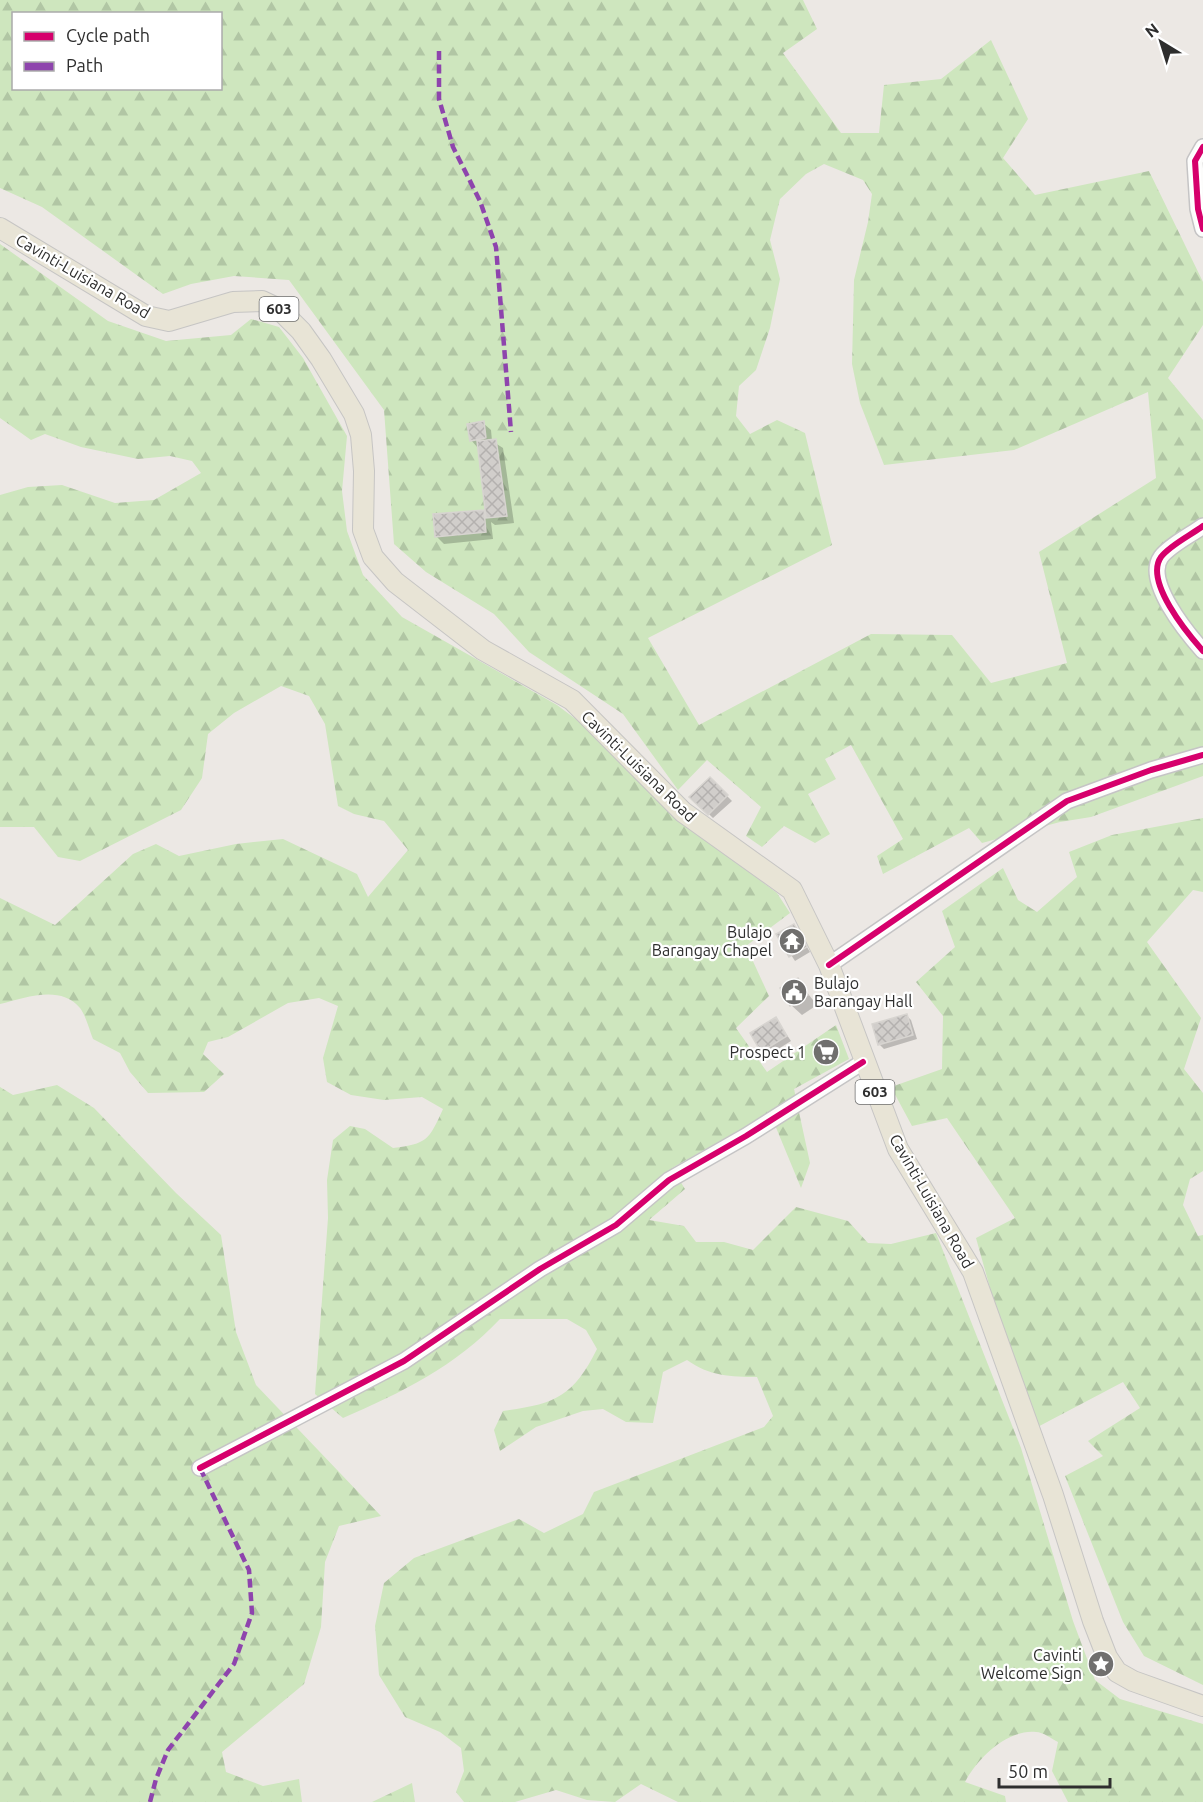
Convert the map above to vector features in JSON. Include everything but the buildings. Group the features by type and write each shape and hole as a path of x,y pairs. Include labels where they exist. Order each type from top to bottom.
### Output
{"main road":[{"name":"Cavinti-Luisiana Road","path":"0,228 146,316 169,321 233,302 262,301 279,309 301,331 354,414 361,435 364,471 363,530 373,557 395,582 483,650 572,700 683,812 792,890 828,965 898,1149 973,1272 1053,1495 1092,1621 1107,1658 1117,1672 1133,1681 1203,1706"}],"street":[{"path":"1203,147 1195,161 1198,209 1203,229"},
{"path":"1203,526 1162,555 1156,568 1159,583 1172,610 1203,651"},
{"path":"828,965 1067,801 1151,770 1203,755"},
{"path":"200,1468 404,1361 540,1269 616,1225 669,1180 746,1136 863,1062"}],"green space":[{"path":"0,0 803,0 817,29 783,53 841,133 879,133 884,85 941,79 991,40 1028,119 1003,158 1035,195 1149,171 1203,282 1203,325 1168,378 1203,420 1203,776 1091,817 1060,822 982,843 969,828 883,874 877,856 903,839 851,745 825,759 836,779 808,794 830,834 815,843 784,826 762,847 746,836 761,807 707,760 678,790 623,714 529,652 494,614 426,572 394,544 384,410 289,280 234,276 191,284 163,294 42,207 0,188","holes":["824,164 863,180 872,194 868,222 854,280 852,364 860,403 884,465 1014,450 1148,392 1156,478 1039,552 1067,663 991,683 952,635 871,634 699,725 648,638 832,545 805,433 777,420 750,434 736,416 739,386 756,370 770,328 780,279 770,240 780,199 806,174"]},
{"path":"0,244 108,321 166,341 231,335 251,319 279,327 303,358 347,436 342,491 347,531 363,575 402,617 557,705 585,726 672,815 777,893 790,913 746,946 769,996 736,1028 767,1072 836,1025 849,1059 794,1089 810,1163 801,1188 770,1113 672,1168 685,1189 649,1220 684,1226 696,1242 724,1242 753,1250 796,1207 848,1221 868,1243 891,1244 936,1233 1021,1448 1073,1621 1095,1680 1120,1699 1203,1724 1203,1802 1068,1802 1052,1771 1058,1742 1036,1732 1014,1735 994,1747 977,1764 965,1782 1005,1796 1006,1802 678,1802 641,1784 615,1802 587,1800 556,1790 515,1802 464,1802 456,1792 464,1771 461,1748 440,1732 405,1717 379,1675 375,1626 384,1583 414,1558 519,1519 544,1533 583,1514 594,1492 764,1427 773,1416 757,1377 720,1374 687,1360 663,1372 653,1423 626,1422 603,1409 583,1411 536,1427 500,1451 494,1430 503,1411 536,1405 560,1395 580,1378 597,1349 586,1330 567,1319 500,1319 465,1351 427,1377 343,1418 315,1394 328,1218 327,1180 333,1140 350,1126 365,1129 393,1148 413,1145 426,1139 443,1109 422,1097 384,1100 351,1095 327,1082 323,1058 338,1006 319,998 288,1003 228,1037 208,1042 203,1054 224,1074 204,1092 148,1093 130,1072 120,1053 93,1039 80,1008 63,996 31,996 0,1004 0,898 55,925 133,854 156,844 179,856 236,844 283,839 357,874 368,897 408,850 384,821 354,814 338,806 325,724 309,696 281,686 234,713 208,734 202,778 181,810 80,861 58,857 34,827 0,827 0,495 28,487 62,485 115,503 154,500 201,473 192,461 170,456 138,459 81,447 45,434 31,440 0,418"},
{"path":"1203,818 1203,892 1193,890 1147,942 1201,1018 1184,1069 1203,1093 1203,1171 1190,1179 1183,1205 1198,1236 1203,1235 1203,1685 1144,1656 1123,1622 1065,1476 1103,1456 1088,1441 1140,1408 1123,1382 1030,1431 976,1238 1015,1218 947,1118 912,1126 891,1087 942,1069 943,1016 916,982 955,947 942,911 1003,868 1018,900 1037,912 1077,877 1069,852 1112,835"},
{"path":"57,1085 94,1108 176,1193 221,1235 236,1332 256,1385 381,1516 339,1526 325,1562 321,1627 304,1684 222,1752 226,1772 263,1786 299,1779 302,1802 0,1802 0,1087 13,1095"},
{"path":"412,1783 415,1802 372,1802"}],"marked path":[{"path":"439,51 439,99 453,147 480,201 496,247 511,432"},
{"path":"150,1802 156,1779 168,1750 234,1664 252,1613 249,1570 200,1468"}],"cycle path":[{"path":"1203,147 1195,161 1198,209 1203,229"},
{"path":"1203,526 1175,544 1161,557 1157,567 1158,579 1170,606 1178,620 1203,651"},
{"path":"829,965 1067,801 1151,770 1203,755"},
{"path":"200,1468 404,1361 540,1269 616,1225 669,1180 746,1136 863,1062"}],"place":[{"name":"Bulajo Barangay Chapel","path":"792,941"},
{"name":"Bulajo Barangay Hall","path":"794,992"},
{"name":"Prospect 1","path":"826,1052"},
{"name":"Cavinti Welcome Sign","path":"1101,1664"}]}
